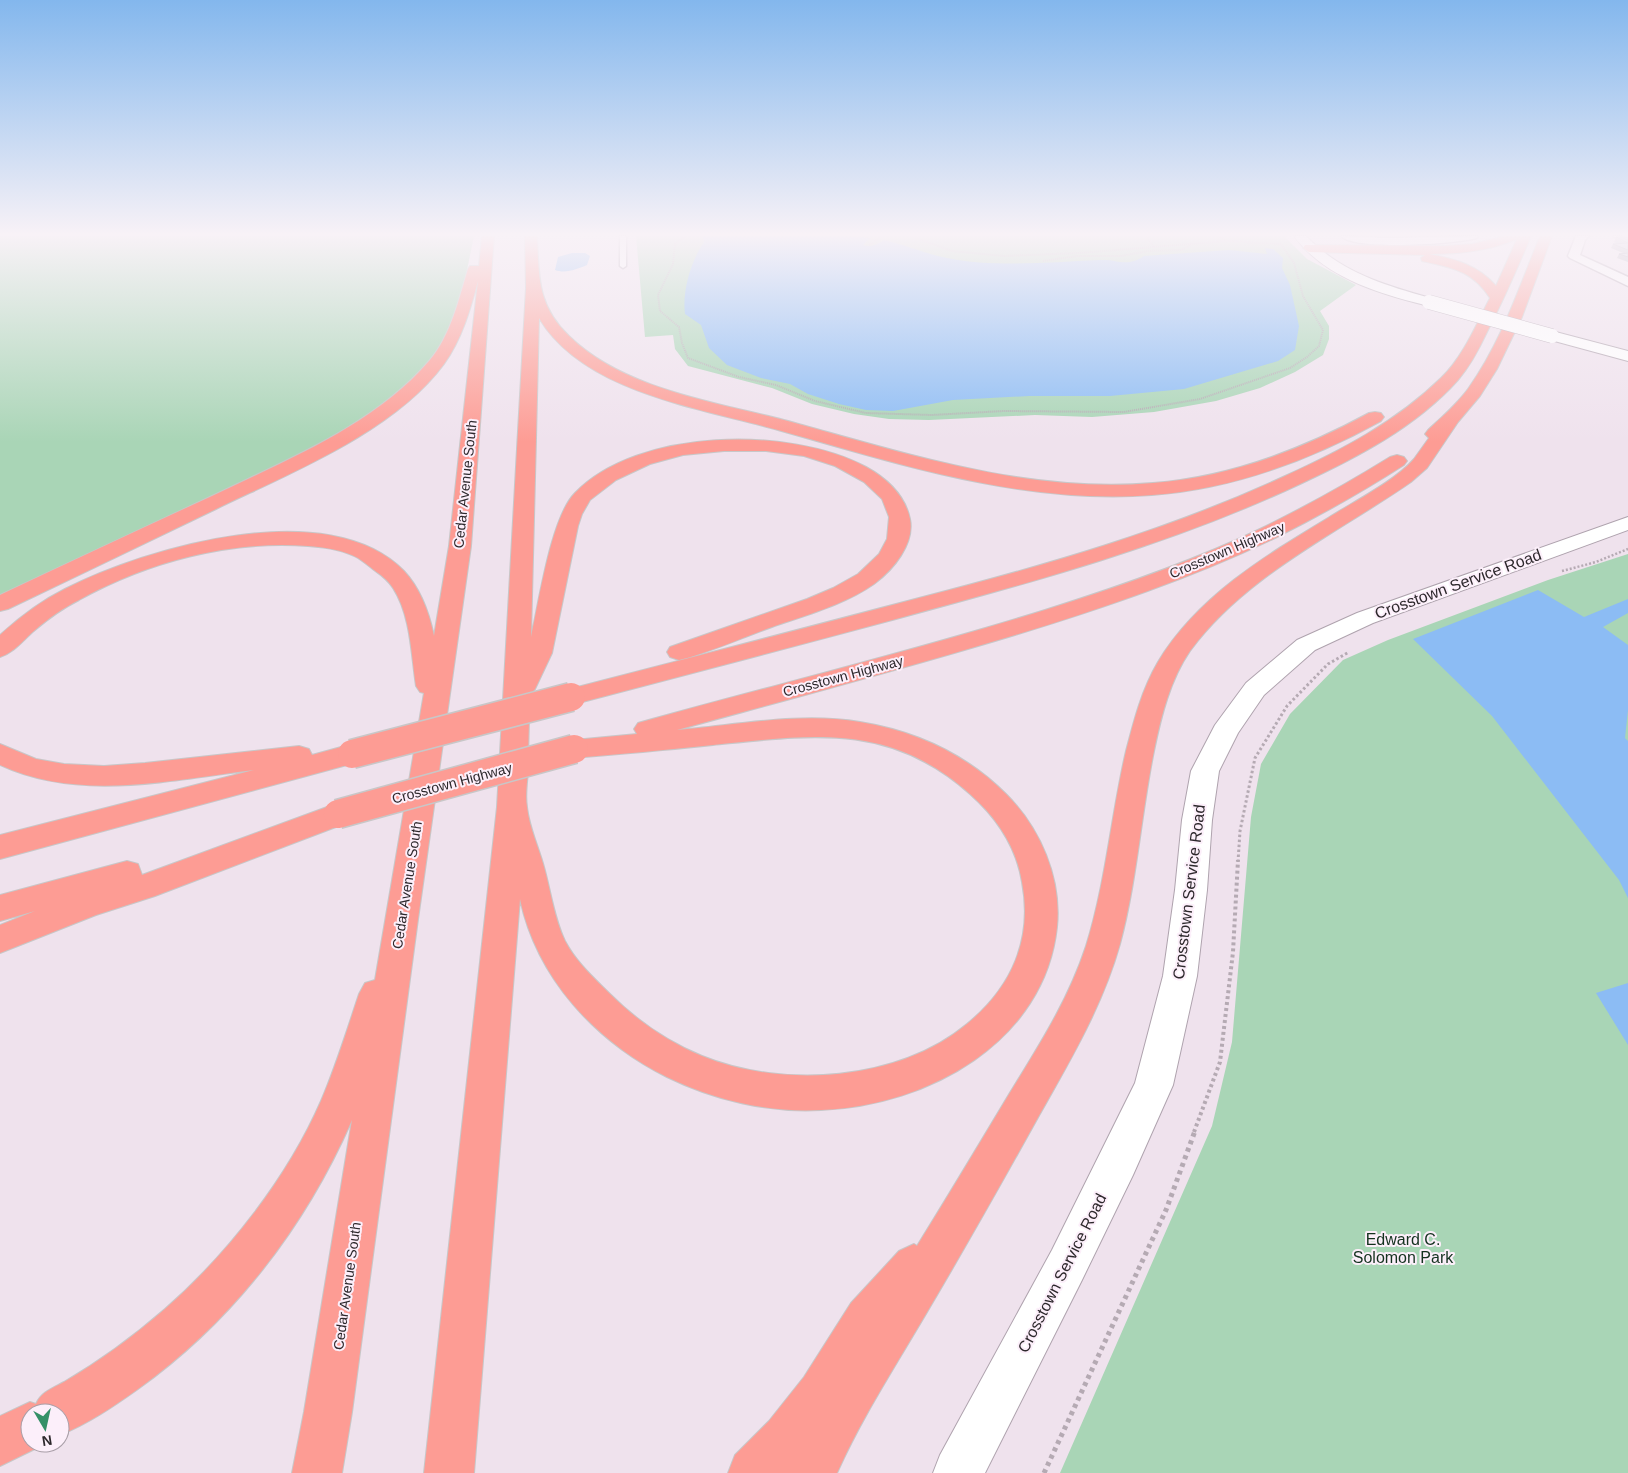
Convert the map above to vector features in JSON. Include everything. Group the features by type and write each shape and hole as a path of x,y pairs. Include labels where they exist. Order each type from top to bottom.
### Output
{"highway":[{"path":"0,604 285,468 347,434 396,402 427,374 446,348 463,305"},
{"name":"Cedar Avenue South","path":"317,1473 328,1412 401,919 460,546 482,305"},
{"path":"449,1473 512,807 532,305"},
{"path":"539,305 555,333 589,360 632,381 711,406 954,472 994,481 1075,490 1120,491 1163,488 1199,484 1254,471 1322,445 1369,421 1423,388 1468,355"},
{"path":"0,847 968,593 1064,566 1191,524 1266,493 1349,453 1430,399 1450,380 1468,355 1494,305"},
{"name":"Crosstown Highway","path":"0,908 975,640 1098,601 1217,557 1270,534 1321,507 1408,454 1449,422 1483,382 1495,360 1518,305"},
{"path":"810,1473 876,1353 963,1211 1058,1047 1084,998 1103,945 1114,900 1144,731 1156,691 1178,650 1200,621 1230,592 1404,478 1420,464 1449,422"},
{"path":"517,702 540,653 572,510 582,496 610,475 640,462 682,450 738,444 766,445 796,449 845,463 867,475 890,496 898,508 901,523 899,537 890,556 876,570 853,586 819,603 676,653 571,697"},
{"path":"0,649 20,628 46,609 97,581 144,562 178,552 235,542 287,538 316,540 341,545 365,553 381,562 395,575 406,591 416,609 422,636 432,720"},
{"path":"512,807 530,871 540,919 554,952 576,983 608,1018 634,1038 675,1062 720,1080 768,1090 816,1092 872,1086 918,1072 961,1051 1000,1018 1026,981 1039,944 1042,905 1037,871 1024,839 1008,815 986,790 960,769 932,752 860,730 824,727 775,728 574,749"},
{"path":"0,754 11,761 39,771 90,775 168,771 267,758 352,754"},
{"path":"0,939 86,905 144,887 338,814"},
{"path":"70,1404 132,1365 182,1324 235,1271 280,1213 307,1168 333,1116 353,1068 401,919"},
{"path":"753,1473 786,1438 821,1394 867,1319 963,1211"},
{"path":"328,1412 335,1473"},
{"path":"0,1442 20,1431"}],"street":[{"path":"1439,305 1628,356"},
{"name":"Crosstown Service Road","path":"958,1473 1067,1266 1154,1085 1180,976 1191,890 1197,820 1205,771 1224,731 1255,689 1306,645 1366,618 1628,523"}],"path":[{"path":"659,305 660,311 679,327 688,358 739,377 776,385 814,401 866,413 894,415 1004,411 1124,412 1200,398 1290,368 1308,357 1319,346 1323,330 1309,305"},
{"path":"1559,572 1596,562 1628,550"},
{"path":"1044,1473 1166,1210 1220,1062 1233,952 1240,831 1255,758 1286,706 1328,664 1357,647"}],"green space":[{"path":"0,305 459,305 441,348 427,367 394,398 351,429 293,461 0,600"},
{"path":"642,305 1329,305 1320,311 1329,326 1329,339 1323,355 1295,372 1260,388 1216,401 1154,412 1092,417 1035,415 929,420 889,419 854,414 812,404 772,388 688,366 675,349 673,335 645,337"},
{"name":"Edward C. Solomon Park","path":"1628,554 1628,1473 1060,1473 1212,1126 1232,1042 1251,817 1261,764 1290,714 1343,660 1388,640 1548,580"}],"water":[{"path":"684,305 1294,305 1299,326 1295,350 1278,361 1184,389 1110,396 1029,396 953,400 893,411 866,410 839,404 808,394 790,384 761,378 727,365 709,348 701,325 685,314"},
{"path":"1538,590 1584,617 1628,599 1628,613 1603,627 1628,645 1628,710 1625,738 1628,741 1628,898 1619,880 1492,716 1413,639"},
{"path":"1628,983 1628,1045 1596,993"}]}
